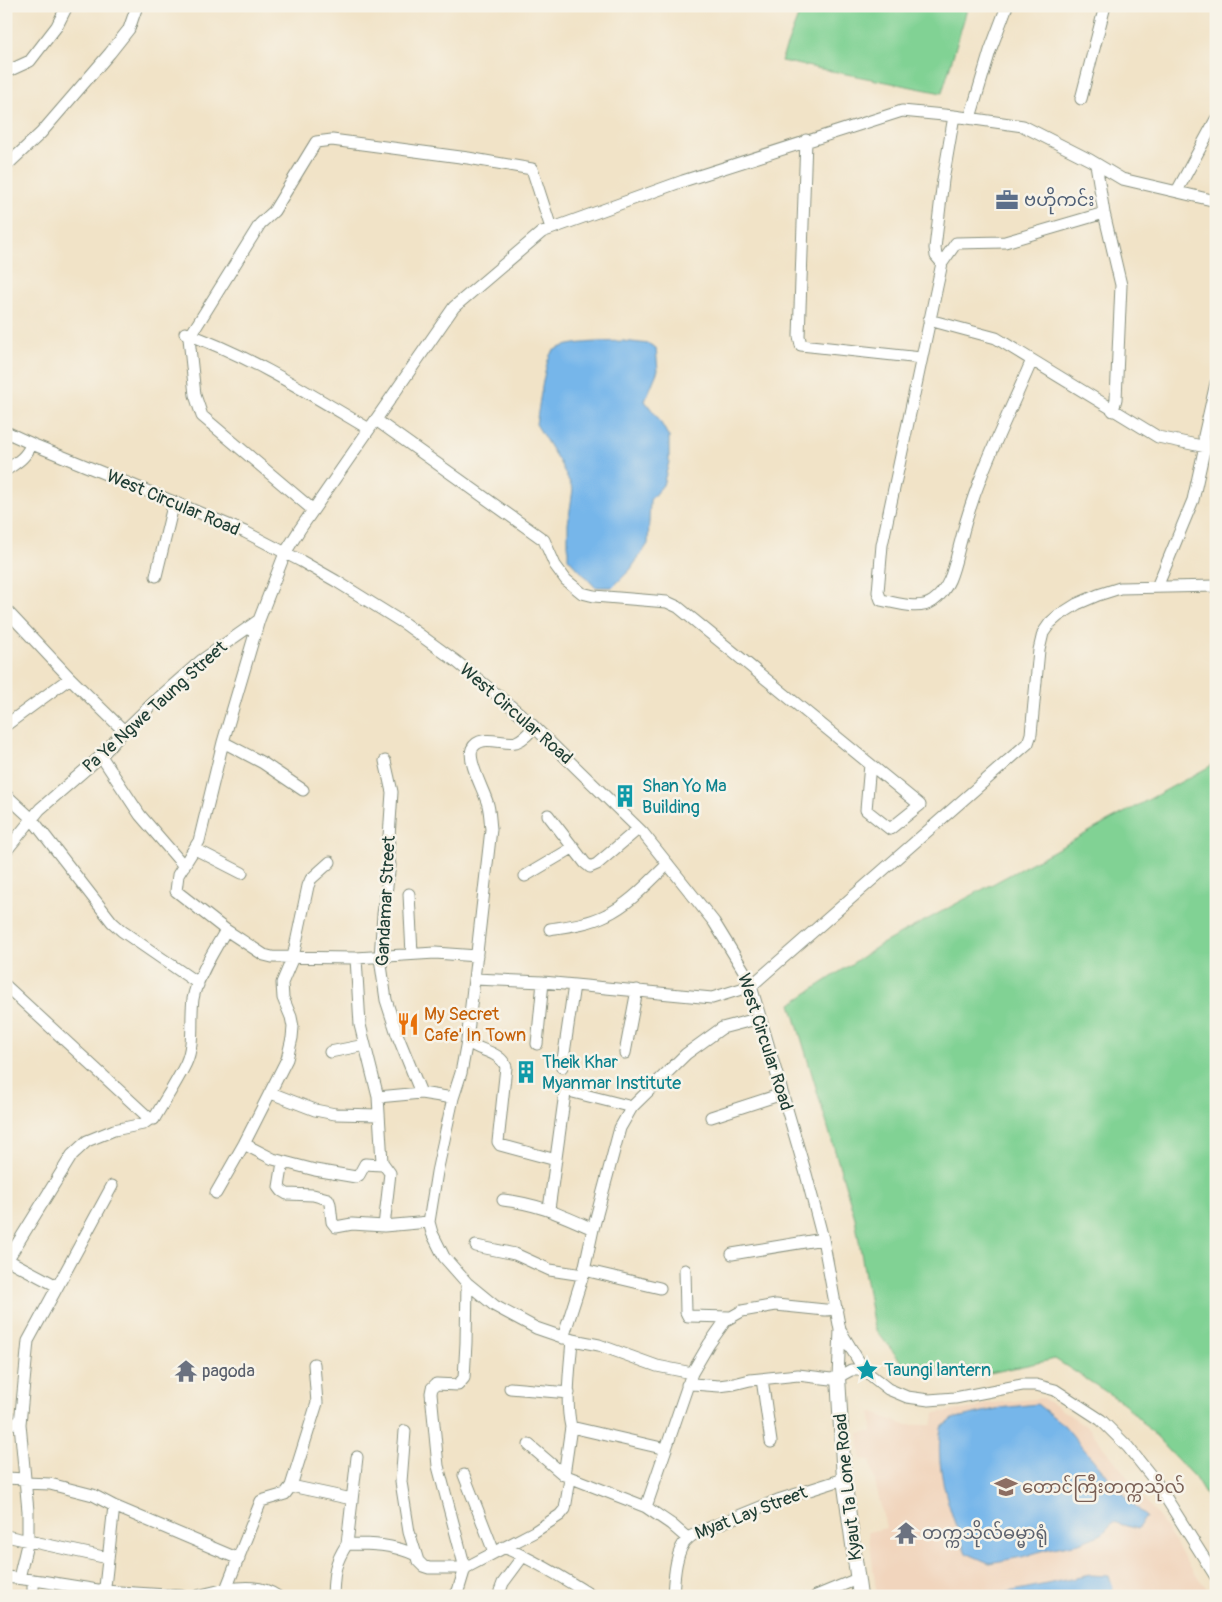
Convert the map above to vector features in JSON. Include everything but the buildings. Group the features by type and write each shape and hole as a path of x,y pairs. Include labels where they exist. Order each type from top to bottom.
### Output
{"main road":[{"name":"Kyaut Ta Lone Road","path":"838,1377 844,1479 860,1596"}],"street":[{"path":"6,72 30,61 57,26 67,6"},
{"path":"6,166 41,132 110,53 129,29 137,6"},
{"path":"970,118 990,50 1007,6"},
{"path":"1081,99 1105,6"},
{"path":"477,956 435,953 380,958 278,958 264,955 226,930 176,891 178,875 199,841 223,742 258,620 285,553 454,307 542,232 551,228 683,180 902,111 1023,126 1122,179 1216,201"},
{"path":"942,263 936,256 934,248 954,116"},
{"path":"1177,191 1216,119"},
{"path":"187,334 260,224 274,211 316,142 332,140 468,158 532,169 551,228"},
{"path":"806,140 799,336 801,345 921,358"},
{"path":"1096,164 1104,213 1121,285 1116,399 1113,411"},
{"path":"1032,360 976,489 961,540 956,566 942,592 932,602 919,606 881,600 878,592 882,545 942,263 956,243 1005,242 1104,213"},
{"path":"930,320 996,338 1158,437 1210,448"},
{"path":"187,334 204,339 372,425 544,540 555,565 566,580 582,593 594,596 667,602 678,607 870,764 920,805 890,829 866,810 870,764"},
{"path":"187,334 195,395 202,416 313,510"},
{"path":"1157,587 1193,500 1210,448 1204,436 1216,382"},
{"name":"West Circular Road","path":"6,432 245,532 336,581 405,624 457,662 534,727 638,829 714,922 744,971 751,986 823,1239 840,1330 864,1370 888,1389 907,1397 930,1400 955,1398 1022,1385 1036,1385 1055,1390 1101,1420 1128,1447 1156,1482 1216,1577"},
{"path":"6,470 20,462 32,444"},
{"path":"156,576 174,502"},
{"path":"474,979 543,982 712,998 751,986 1028,743 1031,734 1039,650 1043,633 1058,616 1098,594 1120,588 1216,586"},
{"path":"6,610 70,678 124,731"},
{"name":"Pa Ye Ngwe Taung Street","path":"6,851 40,809 101,756 124,731 202,660 258,620"},
{"path":"6,725 70,678"},
{"path":"534,727 524,738 515,742 483,741 475,745 471,752 472,761 488,805 491,828 477,956 461,1073 453,1098 437,1172 429,1222 432,1233 444,1257 467,1283 495,1306 536,1328 567,1339 599,1346 657,1366 692,1373"},
{"path":"223,742 263,763 302,790"},
{"path":"101,756 140,815 184,866"},
{"name":"Gandamar Street","path":"385,761 392,792 388,852 390,866 383,914 380,958 386,1000 397,1034 421,1093"},
{"path":"6,796 32,819 112,922 198,985"},
{"path":"548,815 590,867 597,864 638,829"},
{"path":"525,876 574,847"},
{"path":"194,849 242,873"},
{"path":"216,1193 244,1144 287,1059 292,1038 292,1022 284,1004 282,991 285,974 292,957 308,886 311,880 330,862"},
{"path":"550,929 578,925 606,916 623,905 668,864"},
{"path":"409,894 412,954"},
{"path":"56,1286 7,1260 72,1155 87,1141 114,1130 143,1124 150,1119 154,1119 187,1062 191,1043 190,1018 193,996 211,956 226,930"},
{"path":"356,958 360,1025 378,1097 382,1165 390,1173 384,1226"},
{"path":"537,1044 543,982"},
{"path":"562,1067 574,985"},
{"path":"6,986 150,1119"},
{"path":"625,1053 637,990"},
{"path":"406,1431 401,1482 409,1532 418,1561 423,1566 429,1568 465,1568 534,1532 560,1515 565,1509 571,1426 567,1339 593,1229 620,1128 632,1107 686,1054 722,1028 760,1018"},
{"path":"466,1041 479,1049 494,1054 501,1059 506,1067 498,1142 500,1145 556,1160"},
{"path":"330,1052 365,1045"},
{"path":"549,1209 565,1093 569,1091 632,1107"},
{"path":"271,1093 315,1110 335,1114 379,1115"},
{"path":"378,1097 421,1093 453,1098"},
{"path":"710,1117 782,1094"},
{"path":"244,1144 272,1159 315,1170 356,1177 359,1176 365,1164 382,1165"},
{"path":"283,1162 279,1187 282,1191 287,1194 312,1195 328,1199 333,1225 336,1227 352,1224 384,1226 429,1222"},
{"path":"19,1578 28,1540 28,1511 20,1424 28,1341 56,1286 112,1186"},
{"path":"504,1200 523,1202 549,1209 593,1229"},
{"path":"732,1254 823,1239"},
{"path":"476,1246 515,1254 550,1270 584,1272 660,1288"},
{"path":"686,1270 686,1312 688,1316 730,1317"},
{"path":"458,1594 465,1568 438,1466 431,1393 432,1388 436,1384 458,1385 464,1378 467,1283"},
{"path":"646,1507 692,1373 726,1320 742,1311 776,1305 825,1310 837,1309"},
{"path":"838,1377 840,1330"},
{"path":"226,1589 261,1501 285,1494 291,1486 317,1403 314,1364"},
{"path":"687,1385 719,1386 798,1375 831,1379 851,1370 864,1370"},
{"path":"762,1379 771,1442"},
{"path":"510,1388 569,1393"},
{"path":"6,1422 20,1424"},
{"path":"571,1426 666,1449"},
{"path":"529,1445 567,1477 646,1507 671,1524 687,1538"},
{"path":"333,1596 334,1571 341,1553 347,1544 357,1457"},
{"path":"464,1475 499,1550"},
{"path":"6,1478 50,1484 93,1495 114,1506 239,1559"},
{"name":"Myat Lay Street","path":"673,1596 679,1552 687,1538 778,1500 844,1479"},
{"path":"291,1486 352,1499"},
{"path":"104,1594 114,1506"},
{"path":"6,1536 108,1558"},
{"path":"347,1544 398,1547 416,1555"},
{"path":"499,1550 524,1556 592,1596"},
{"path":"502,1596 500,1591 503,1584 524,1556"},
{"path":"6,1577 33,1580 104,1594 182,1596"},
{"path":"816,1596 857,1579"},
{"path":"33,1580 33,1596"},
{"path":"197,1596 226,1589 242,1592 251,1586 277,1596"}],"shaded area":[{"name":"တောင်ကြီးတက္ကသိုလ်","path":"1043,1398 1088,1427 1158,1516 1195,1574 1213,1596 877,1596 868,1532 886,1528 870,1460 861,1459 859,1433 872,1432 871,1412 905,1425 932,1425 935,1413 977,1408 985,1404"}],"green space":[{"path":"802,6 968,6 942,93 781,61"},
{"path":"1216,763 1216,1512 1195,1478 1125,1404 1055,1359 976,1376 903,1364 874,1328 855,1218 791,1004 880,945"}],"water":[{"path":"623,341 649,344 656,348 658,370 645,401 669,437 669,462 663,485 650,500 648,544 630,570 613,587 595,587 568,558 568,524 573,489 560,463 536,424 544,375 552,352 558,348 575,344"},
{"path":"1037,1404 1064,1425 1110,1480 1146,1517 1137,1529 1113,1522 1102,1534 1079,1543 989,1563 966,1553 955,1523 942,1476 939,1444 941,1428 952,1419 1000,1408"},
{"path":"1090,1575 1109,1576 1113,1587 1111,1596 989,1596"}],"place":[{"name":"ဗဟိုကင်း","path":"1007,200"},
{"name":"Shan Yo Ma Building","path":"625,796"},
{"name":"My Secret Cafe' In Town","path":"408,1024"},
{"name":"Theik Khar Myanmar Institute","path":"526,1072"},
{"name":"Taungi lantern","path":"867,1370"},
{"name":"pagoda","path":"186,1371"},
{"name":"တောင်ကြီးတက္ကသိုလ်","path":"1006,1487"},
{"name":"တက္ကသိုလ်ဓမ္မာရုံ","path":"906,1533"}]}
